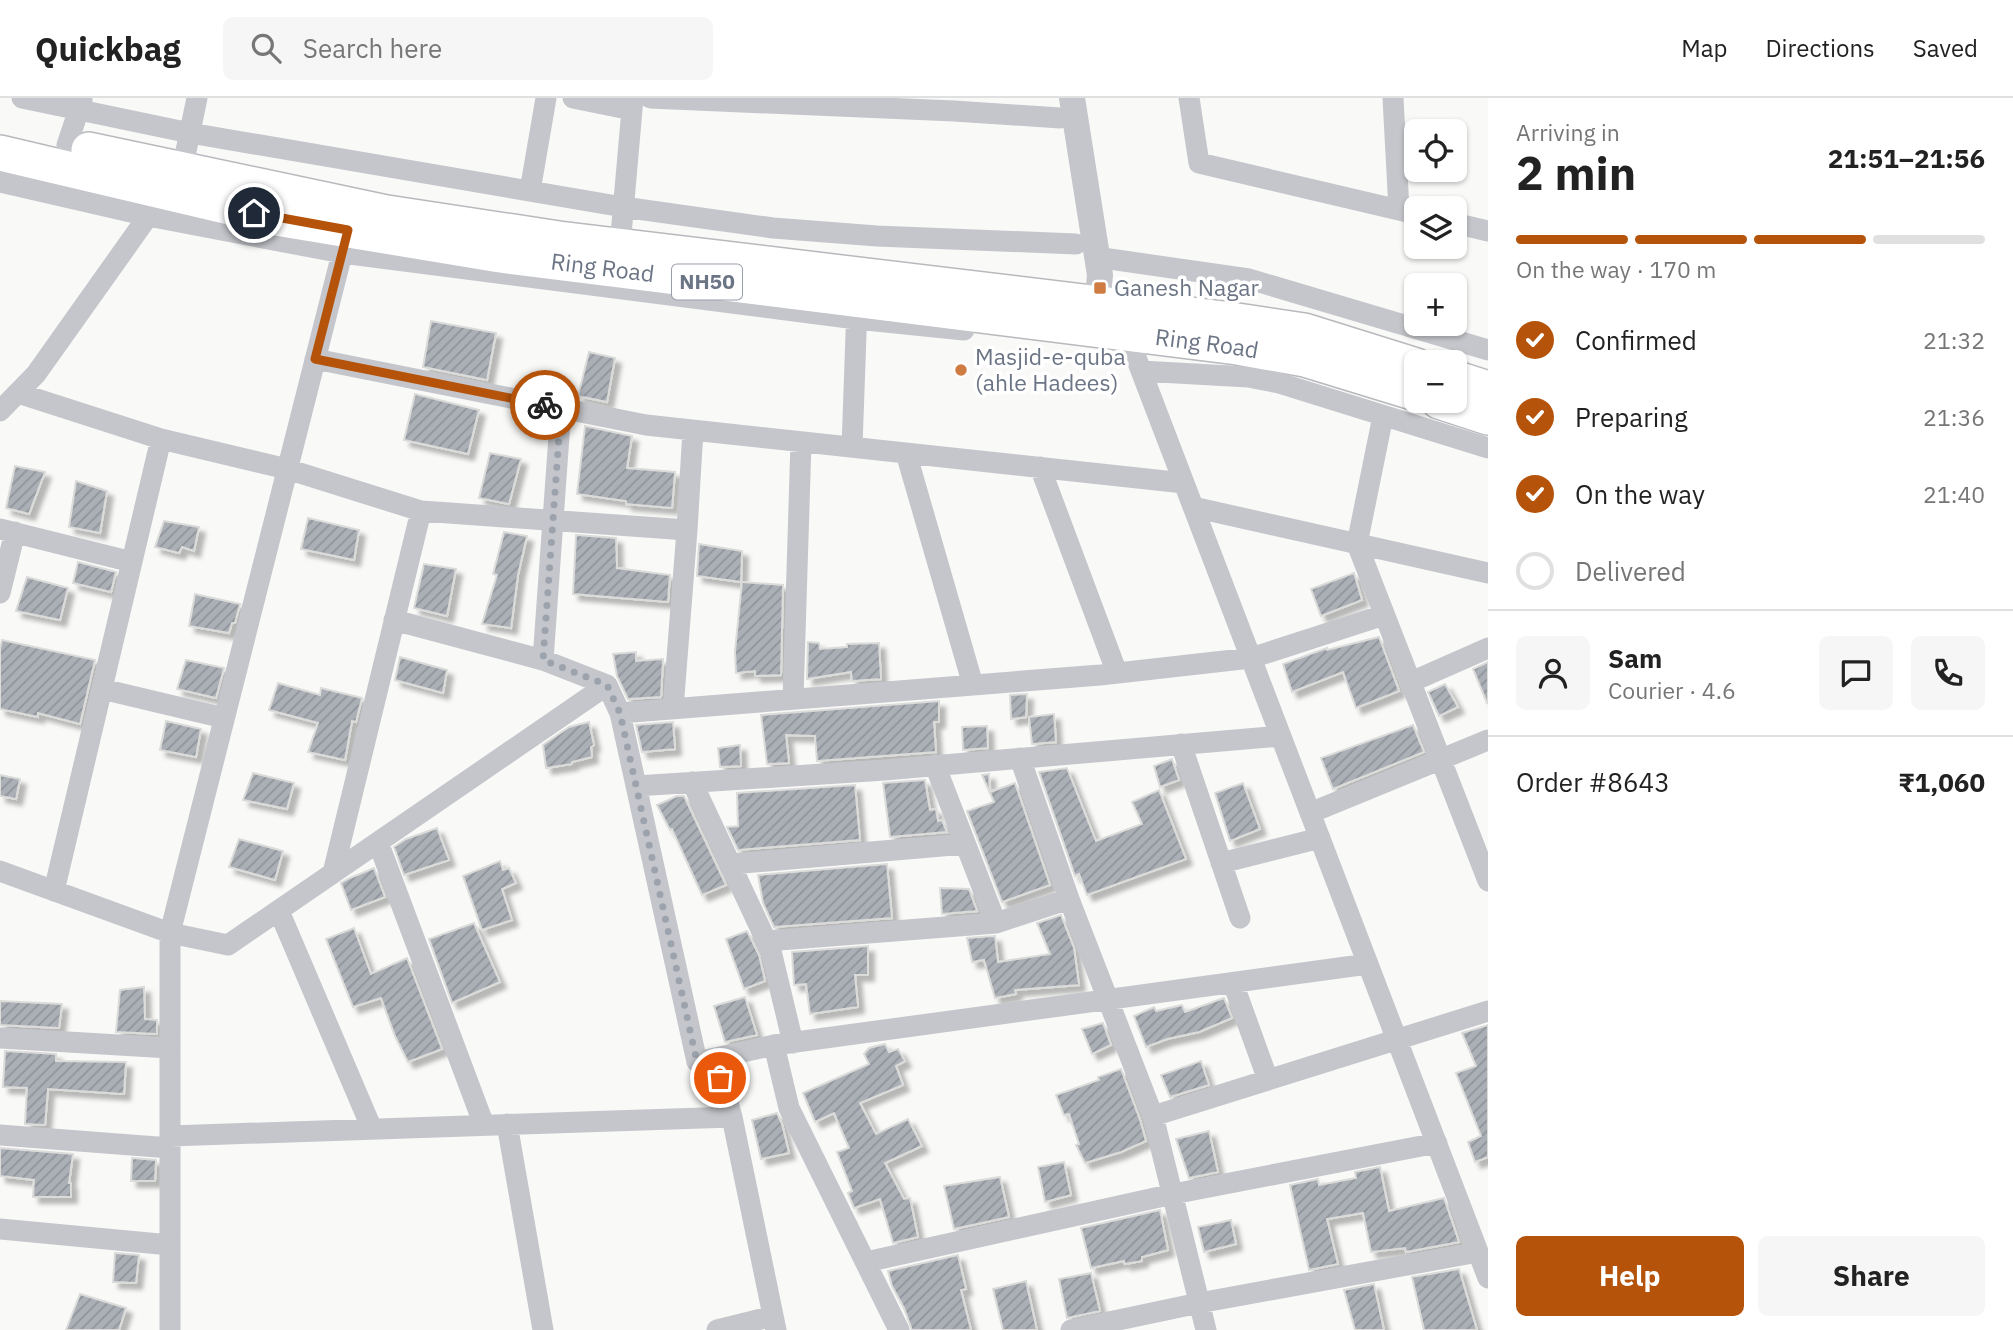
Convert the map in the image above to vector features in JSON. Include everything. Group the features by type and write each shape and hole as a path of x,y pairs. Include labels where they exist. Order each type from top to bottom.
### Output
{"highway":[{"name":"Ring Road","path":"0,129 67,145 165,193 387,213 1099,319 1305,359 1404,389"},
{"name":"Ring Road","path":"0,153 276,218 345,242 500,256 857,310 1099,319 1224,319 1304,331 1404,362"},
{"path":"1467,382 1488,389"},
{"path":"1467,410 1488,417"}],"street":[{"path":"22,98 80,104 190,133 623,207 773,228 1086,251 1250,279 1488,350"},
{"path":"0,411 36,374 165,193 190,133 197,98"},
{"path":"530,191 545,98"},
{"path":"573,98 632,104 620,246"},
{"path":"650,98 1063,105 1086,251 1082,283 1099,319 1141,371 1488,1278"},
{"path":"1189,98 1199,163 1404,211"},
{"path":"1393,98 1405,196"},
{"path":"67,145 80,104"},
{"path":"0,182 165,193"},
{"path":"1467,226 1488,231"},
{"path":"170,1330 170,933 345,242"},
{"path":"852,447 857,310"},
{"path":"315,359 646,425 1184,483"},
{"path":"1141,371 1248,377 1279,383 1488,448"},
{"path":"18,393 161,439 287,470 421,511 687,530"},
{"path":"543,660 561,408"},
{"path":"1383,416 1357,544 1441,759 1483,852 1488,881"},
{"path":"673,709 693,430"},
{"path":"54,891 161,439"},
{"path":"793,699 801,442"},
{"path":"906,453 973,685"},
{"path":"1040,467 1116,673"},
{"path":"1193,507 1488,573"},
{"path":"333,873 421,511"},
{"path":"0,593 7,531 132,562"},
{"path":"620,713 1116,673 1251,658 1384,615"},
{"path":"394,620 543,660 607,685 620,713 697,1062 783,1044 1368,964"},
{"path":"1411,682 1488,648"},
{"path":"0,871 170,933 228,945 607,685"},
{"path":"102,690 224,718"},
{"path":"636,786 935,765 1280,736"},
{"path":"1310,813 1488,740"},
{"path":"1181,744 1240,918"},
{"path":"1020,758 1069,899 1153,1116 1206,1330"},
{"path":"935,765 996,923"},
{"path":"692,782 771,951 789,1108 899,1330"},
{"path":"1221,863 1320,838"},
{"path":"378,842 484,1125"},
{"path":"731,864 965,844"},
{"path":"767,941 996,923 1069,899"},
{"path":"279,911 372,1129"},
{"path":"1233,983 1268,1080"},
{"path":"1153,1116 1488,1011"},
{"path":"0,1038 170,1048"},
{"path":"715,1058 732,1117 774,1323 718,1330"},
{"path":"0,1135 170,1142 372,1129 732,1117"},
{"path":"507,1124 542,1330"},
{"path":"866,1262 1173,1194 1437,1143"},
{"path":"0,1229 170,1245"},
{"path":"1071,1330 1199,1303 1478,1252"}],"building":[{"path":"431,321 496,333 487,380 423,367"},
{"path":"589,352 615,358 607,402 578,396"},
{"path":"415,394 479,410 468,454 404,440"},
{"path":"585,426 632,436 627,468 675,472 672,508 626,504 626,501 577,494"},
{"path":"490,453 521,459 509,504 479,498"},
{"path":"15,466 45,472 29,514 6,508"},
{"path":"76,481 107,491 100,533 69,527"},
{"path":"308,518 359,530 354,560 301,549"},
{"path":"164,521 199,527 194,551 182,547 179,553 155,547"},
{"path":"504,532 527,536 518,575 511,628 482,624 497,575 493,574"},
{"path":"576,535 616,538 617,568 670,575 668,602 573,594"},
{"path":"699,544 742,551 741,582 697,576"},
{"path":"78,562 116,572 111,592 73,583"},
{"path":"424,564 456,569 447,616 414,608"},
{"path":"1354,573 1362,600 1321,616 1311,589"},
{"path":"27,577 68,588 60,620 16,611"},
{"path":"742,582 783,585 781,675 755,676 755,671 736,673 735,651"},
{"path":"195,594 240,604 229,633 189,626"},
{"path":"1379,637 1399,691 1356,708 1343,672 1292,692 1283,664 1327,648"},
{"path":"2,640 95,660 80,724 38,713 38,717 0,709"},
{"path":"808,642 819,643 820,649 847,647 847,644 879,643 881,679 852,681 851,672 807,679"},
{"path":"636,652 636,661 663,659 661,697 628,699 617,676 613,654"},
{"path":"400,657 447,670 443,693 395,680"},
{"path":"186,660 224,668 216,698 177,689"},
{"path":"1488,662 1488,703 1487,703 1473,669"},
{"path":"278,683 320,695 321,688 362,698 356,722 352,721 345,760 308,752 318,723 269,710"},
{"path":"1445,684 1458,707 1439,716 1428,692"},
{"path":"1027,694 1026,717 1011,719 1010,695"},
{"path":"939,701 939,722 934,722 936,752 817,761 815,736 786,735 789,763 767,764 761,715"},
{"path":"1054,714 1056,742 1032,744 1029,717"},
{"path":"166,721 201,729 196,757 160,750"},
{"path":"589,722 594,745 591,747 592,757 572,764 546,768 543,745 569,727"},
{"path":"673,722 675,749 642,752 636,725"},
{"path":"1413,725 1424,752 1333,789 1321,758"},
{"path":"987,726 988,748 963,750 962,727"},
{"path":"740,745 741,766 720,767 718,748"},
{"path":"1172,759 1179,780 1160,787 1154,766"},
{"path":"1067,768 1096,841 1142,824 1132,802 1159,790 1186,859 1087,895 1079,874 1075,876 1039,772"},
{"path":"253,773 294,783 287,809 243,800"},
{"path":"989,774 990,792 1015,783 1050,885 1002,902 967,811 994,802 982,775"},
{"path":"0,775 20,779 16,799 0,796"},
{"path":"925,780 930,810 936,809 938,821 942,820 947,832 890,837 883,783"},
{"path":"1243,783 1260,829 1230,841 1215,793"},
{"path":"855,785 860,840 738,850 727,827 738,826 737,793"},
{"path":"677,796 684,796 726,885 702,895 672,829 670,830 657,805"},
{"path":"437,828 449,860 404,875 394,847 406,839"},
{"path":"239,839 283,851 275,880 229,867"},
{"path":"500,861 503,870 509,868 516,883 502,889 512,920 482,930 463,876"},
{"path":"887,864 892,918 774,927 763,903 758,875"},
{"path":"374,868 385,897 351,910 341,883"},
{"path":"940,888 969,889 977,911 942,914"},
{"path":"1061,915 1074,948 1079,985 1015,990 1016,994 995,998 984,960 972,962 967,938 995,936 998,962 1050,954 1037,923"},
{"path":"474,923 500,982 452,1003 429,939"},
{"path":"354,928 371,974 407,958 442,1049 408,1062 381,998 353,1007 326,939"},
{"path":"747,931 759,955 765,981 744,989 726,939"},
{"path":"868,946 868,975 855,975 858,1007 810,1014 806,984 794,985 792,952"},
{"path":"144,987 145,1019 157,1020 157,1034 116,1032 120,990"},
{"path":"745,997 757,1035 725,1042 714,1006"},
{"path":"1224,998 1232,1018 1199,1032 1146,1047 1134,1016 1154,1007 1156,1011 1182,1005 1185,1012"},
{"path":"0,1001 62,1004 59,1028 0,1025"},
{"path":"1103,1023 1111,1045 1092,1054 1082,1029"},
{"path":"1488,1025 1488,1157 1475,1162 1468,1142 1481,1136 1456,1073 1476,1066 1462,1033"},
{"path":"885,1044 889,1052 898,1049 905,1061 896,1066 903,1085 860,1103 876,1134 908,1119 922,1146 885,1163 904,1199 910,1198 918,1237 893,1243 880,1199 854,1208 848,1193 852,1191 837,1152 849,1148 834,1113 815,1122 803,1093 869,1064 864,1054 869,1048"},
{"path":"5,1051 56,1054 56,1061 126,1062 124,1094 48,1089 45,1125 25,1124 27,1088 3,1087"},
{"path":"1201,1061 1209,1085 1170,1097 1161,1075"},
{"path":"1121,1069 1146,1141 1085,1163 1076,1145 1079,1144 1069,1114 1064,1115 1056,1095"},
{"path":"777,1113 789,1153 761,1159 752,1120"},
{"path":"1209,1131 1218,1172 1189,1178 1176,1139"},
{"path":"0,1148 73,1154 69,1183 71,1197 33,1197 34,1180 0,1176"},
{"path":"132,1158 156,1160 155,1181 131,1181"},
{"path":"1064,1162 1071,1195 1045,1202 1038,1167"},
{"path":"1380,1167 1389,1211 1444,1198 1459,1242 1406,1252 1405,1248 1371,1252 1363,1213 1327,1219 1338,1264 1309,1270 1290,1185 1318,1179 1319,1185 1356,1178 1355,1172"},
{"path":"1000,1177 1009,1217 954,1229 944,1186"},
{"path":"1160,1210 1168,1250 1142,1257 1142,1261 1125,1264 1124,1261 1091,1268 1081,1228"},
{"path":"1231,1220 1236,1244 1204,1252 1198,1227"},
{"path":"115,1253 139,1255 136,1283 113,1282"},
{"path":"958,1255 966,1289 961,1290 971,1330 912,1330 888,1271"},
{"path":"1459,1269 1477,1330 1424,1330 1412,1277"},
{"path":"1091,1273 1100,1311 1067,1318 1059,1279"},
{"path":"1026,1281 1037,1330 1003,1330 993,1289"},
{"path":"1374,1284 1384,1330 1355,1330 1344,1290"},
{"path":"80,1294 126,1308 119,1330 66,1330"}],"way so far":[{"path":"545,405 561,408 543,660 607,685 620,713 697,1062 715,1058 720,1078"}],"place":[{"name":"Ganesh Nagar","path":"1100,288"},
{"name":"Masjid-e-quba (ahle Hadees)","path":"961,370"}],"route":[{"path":"254,213 348,230 315,359 545,405"}]}
